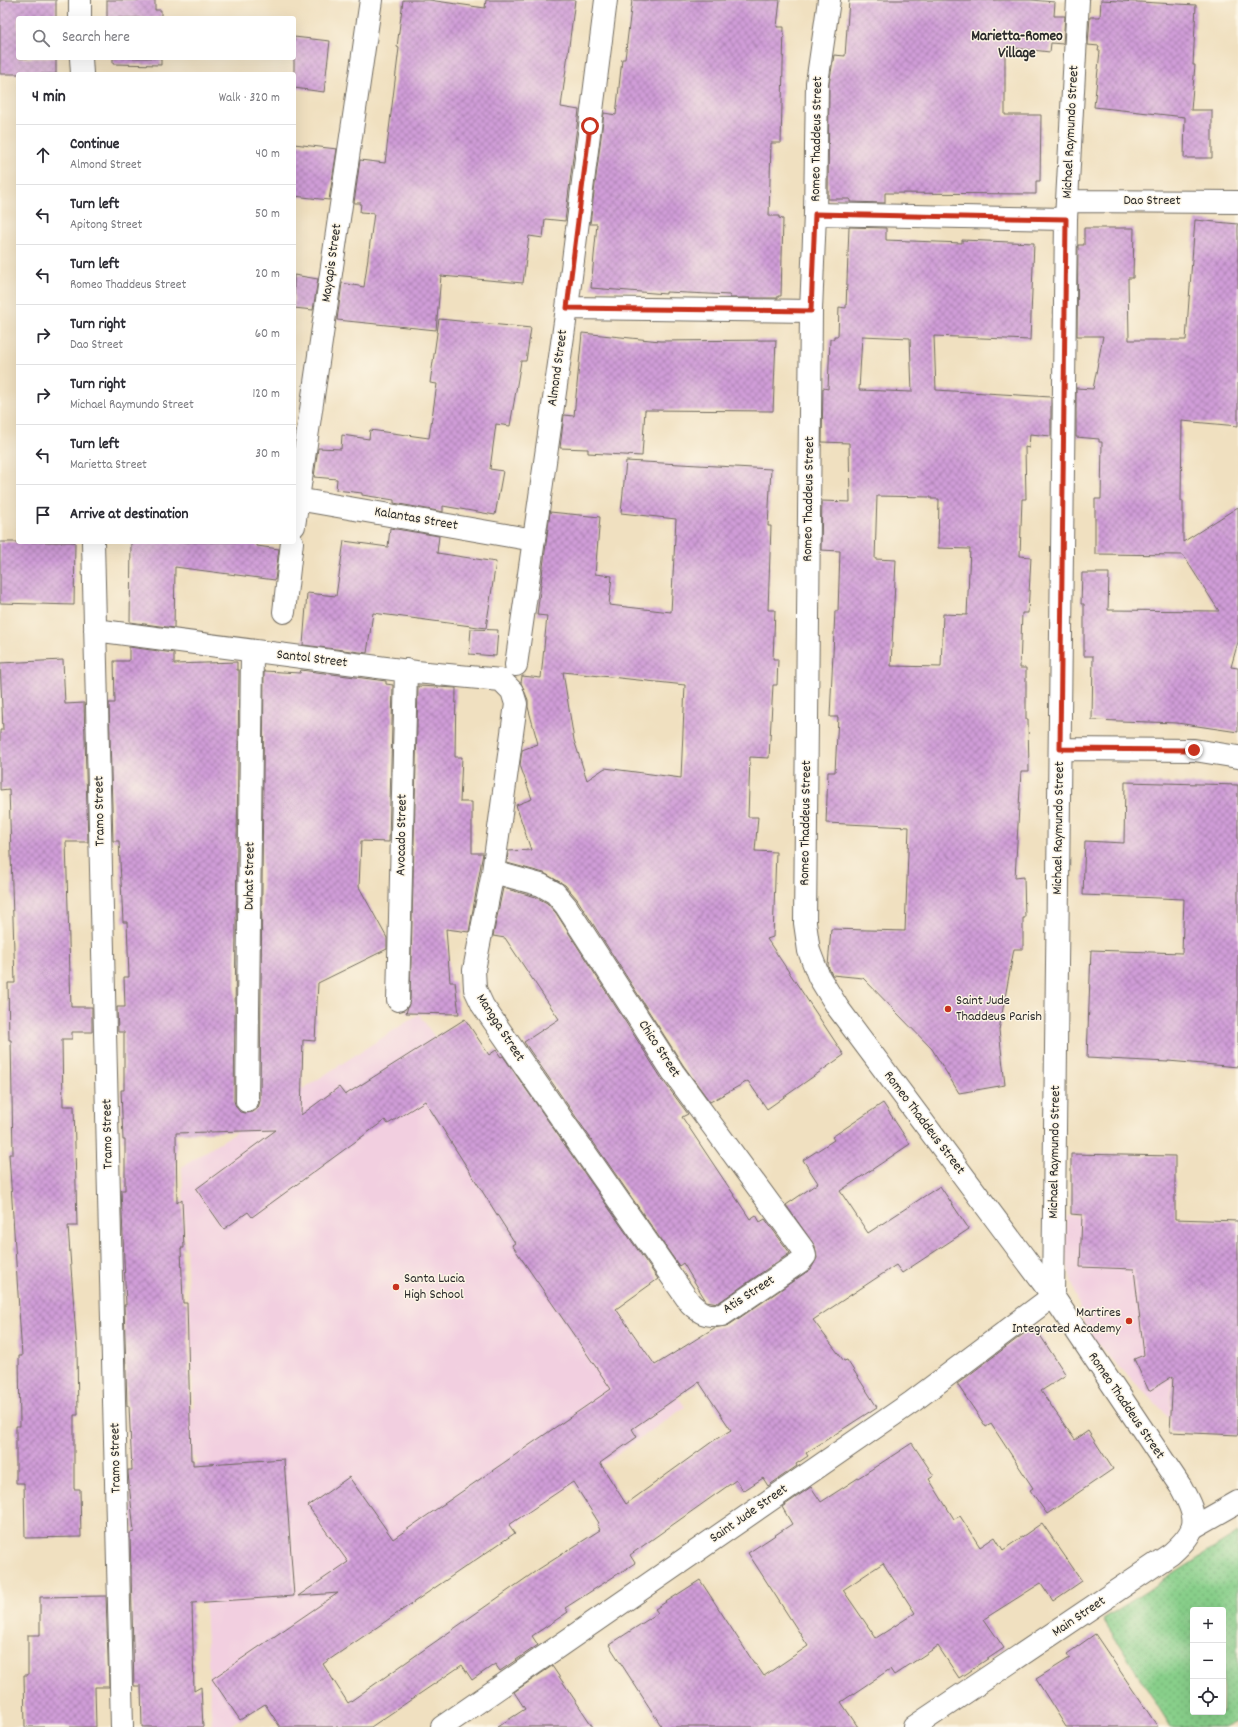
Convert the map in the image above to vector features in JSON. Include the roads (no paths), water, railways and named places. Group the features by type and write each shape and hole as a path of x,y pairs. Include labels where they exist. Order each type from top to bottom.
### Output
{"street":[{"path":"80,0 80,16"},
{"name":"Mayapis Street","path":"296,508 371,0"},
{"name":"Almond Street","path":"516,665 567,308 606,0"},
{"name":"Romeo Thaddeus Street","path":"828,0 817,83 815,214 811,311 805,923 809,951 819,977 838,1008 1053,1296 1181,1487 1192,1507 1194,1527"},
{"name":"Michael Raymundo Street","path":"1053,1296 1066,210 1078,0"},
{"path":"81,60 82,72"},
{"name":"Dao Street","path":"815,214 1066,210 1238,202"},
{"path":"567,308 811,311"},
{"name":"Kalantas Street","path":"297,499 534,540"},
{"name":"Tramo Street","path":"93,544 122,1727"},
{"path":"284,612 292,544"},
{"name":"Santol Street","path":"95,630 252,652 501,680 512,691 516,704"},
{"name":"Duhat Street","path":"247,1101 252,652"},
{"name":"Avocado Street","path":"398,1000 406,670"},
{"name":"Mangga Street","path":"516,704 493,872 474,970 475,989 483,1006 690,1303"},
{"path":"1060,749 1194,750 1238,757"},
{"name":"Chico Street","path":"493,872 542,885 555,893 566,906 673,1072 803,1249 805,1256"},
{"name":"Atis Street","path":"690,1303 700,1312 710,1316 722,1315 800,1262 805,1256"},
{"name":"Saint Jude Street","path":"442,1727 912,1402 1053,1296"},
{"name":"Main Street","path":"914,1727 1171,1554 1184,1542 1194,1527 1238,1502"}],"place":[{"name":"Saint Jude Thaddeus Parish","path":"948,1009"},
{"name":"Santa Lucia High School","path":"396,1287"},
{"name":"Martires Integrated Academy","path":"1129,1321"}],"district":[{"name":"Marietta-Romeo Village","path":"1017,46"}]}
